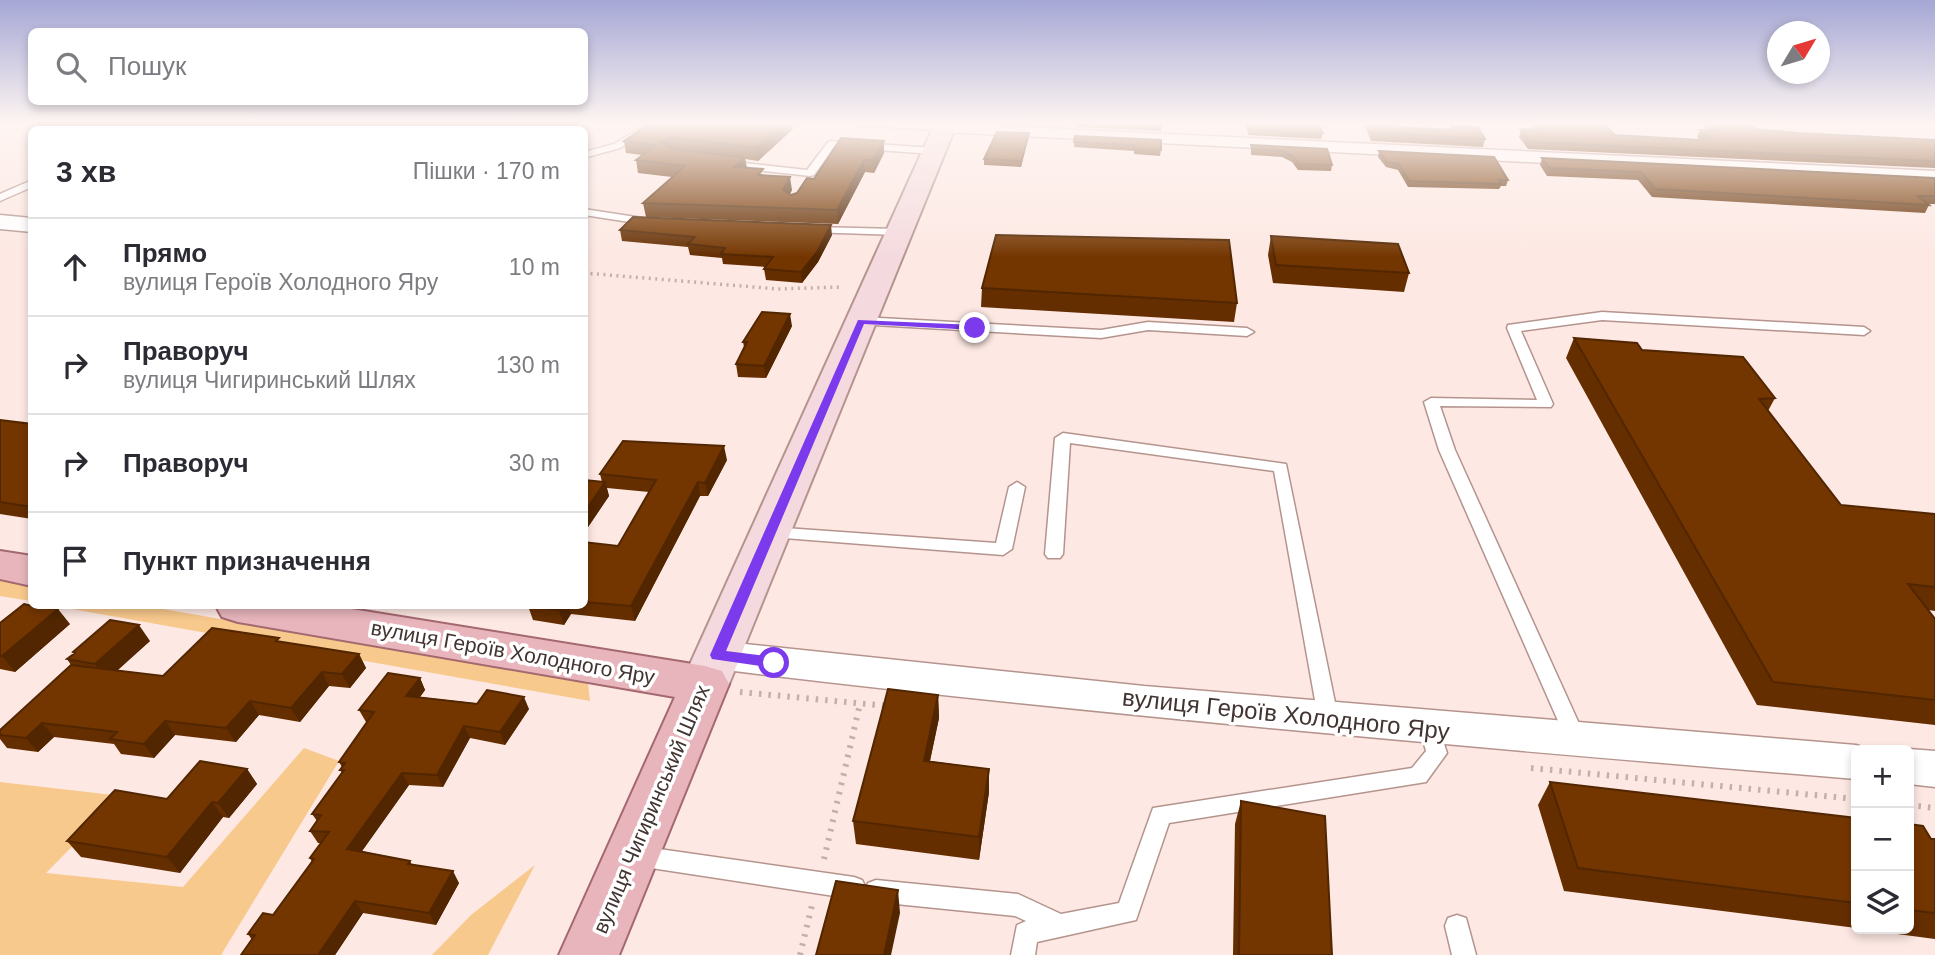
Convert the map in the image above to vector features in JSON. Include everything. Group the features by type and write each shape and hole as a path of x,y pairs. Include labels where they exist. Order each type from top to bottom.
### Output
{"main road":[{"name":"вулиця Чигиринський Шлях","path":"589,955 928,168"},
{"path":"0,565 28,570"},
{"name":"вулиця Героїв Холодного Яру","path":"261,609 711,669"}],"street":[{"path":"1717,168 1935,177"},
{"path":"0,222 28,225"},
{"name":"вулиця Героїв Холодного Яру","path":"711,669 865,673 1430,729 1851,762"},
{"path":"1914,767 1935,769"}],"lane":[{"path":"746,168 807,178 814,168"},
{"path":"0,198 28,185"},
{"path":"588,213 636,222 662,223"},
{"path":"795,229 900,232"},
{"path":"1576,740 1447,450 1431,402 1546,404 1513,328 1602,316 1864,331"},
{"path":"861,321 1101,334 1148,326 1247,332"},
{"path":"1054,554 1063,438 1281,467 1328,717"},
{"path":"771,531 1003,549 1017,487"},
{"path":"1023,955 1026,933 1128,912 1161,815 1418,776 1437,753 1430,729"},
{"path":"632,855 868,890 1018,905 1060,926"},
{"path":"1457,926 1464,955"}],"path":[{"path":"588,273 778,289 841,288"},
{"path":"848,764 865,673"},
{"path":"1914,806 1935,808"}],"shaded area":[{"path":"0,580 28,585 28,601 0,596"},
{"path":"72,609 163,609 588,683 590,701"},
{"path":"304,748 339,761 221,955 0,955 0,782 122,796 46,873 183,887"},
{"path":"535,865 488,955 432,955 471,915"}],"building":[{"path":"683,168 763,169 758,175 790,177 783,190 791,195 797,193 807,178 814,179 822,168 860,168 837,210 643,203"},
{"path":"1401,168 1500,168 1508,180 1499,180 1501,184 1409,181"},
{"path":"1550,168 1730,168 1935,178 1935,196 1918,196 1929,205 1655,189 1641,172"},
{"path":"633,217 831,225 817,252 801,272 764,269 773,257 721,254 725,248 688,244 695,237 620,230"},
{"path":"996,235 1229,240 1237,303 982,288"},
{"path":"1271,236 1398,244 1409,273 1276,265"},
{"path":"762,312 790,314 764,366 736,364 747,342 743,342"},
{"path":"1574,338 1637,343 1642,350 1743,357 1775,398 1759,399 1841,505 1935,514 1935,587 1908,584 1935,619 1935,700 1773,682"},
{"path":"0,420 28,424 28,506 0,502"},
{"path":"623,441 724,446 705,483 698,482 631,606 588,602 588,542 618,546 656,480 600,474"},
{"path":"588,480 605,482 588,507"},
{"path":"24,604 28,605 28,609 58,609 2,656 0,623"},
{"path":"110,620 139,625 95,664 67,659 75,653 73,652"},
{"path":"212,628 359,654 342,674 322,672 291,708 250,701 226,728 165,721 144,744 110,739 117,732 42,723 26,738 0,735 0,730 71,665 163,676"},
{"path":"388,673 420,678 406,696 477,704 487,690 524,697 500,732 464,726 437,775 402,773 347,849 410,861 408,864 453,871 429,913 355,901 318,955 241,955 255,935 248,934 263,913 273,915 314,859 310,858 329,832 310,831 321,815 312,814 344,770 340,770 345,763 339,762 374,712 359,710"},
{"path":"888,689 938,695 924,761 989,769 979,837 853,821"},
{"path":"200,761 247,769 218,803 212,802 167,857 67,841 115,790 167,799"},
{"path":"1550,782 1851,817 1851,902 1578,868"},
{"path":"1241,801 1325,816 1332,955 1239,955"},
{"path":"1914,825 1923,826 1931,839 1935,839 1935,913 1914,911"},
{"path":"836,881 898,890 884,955 816,955"}],"route":[{"path":"774,663 717,655 861,321 975,328"}]}
